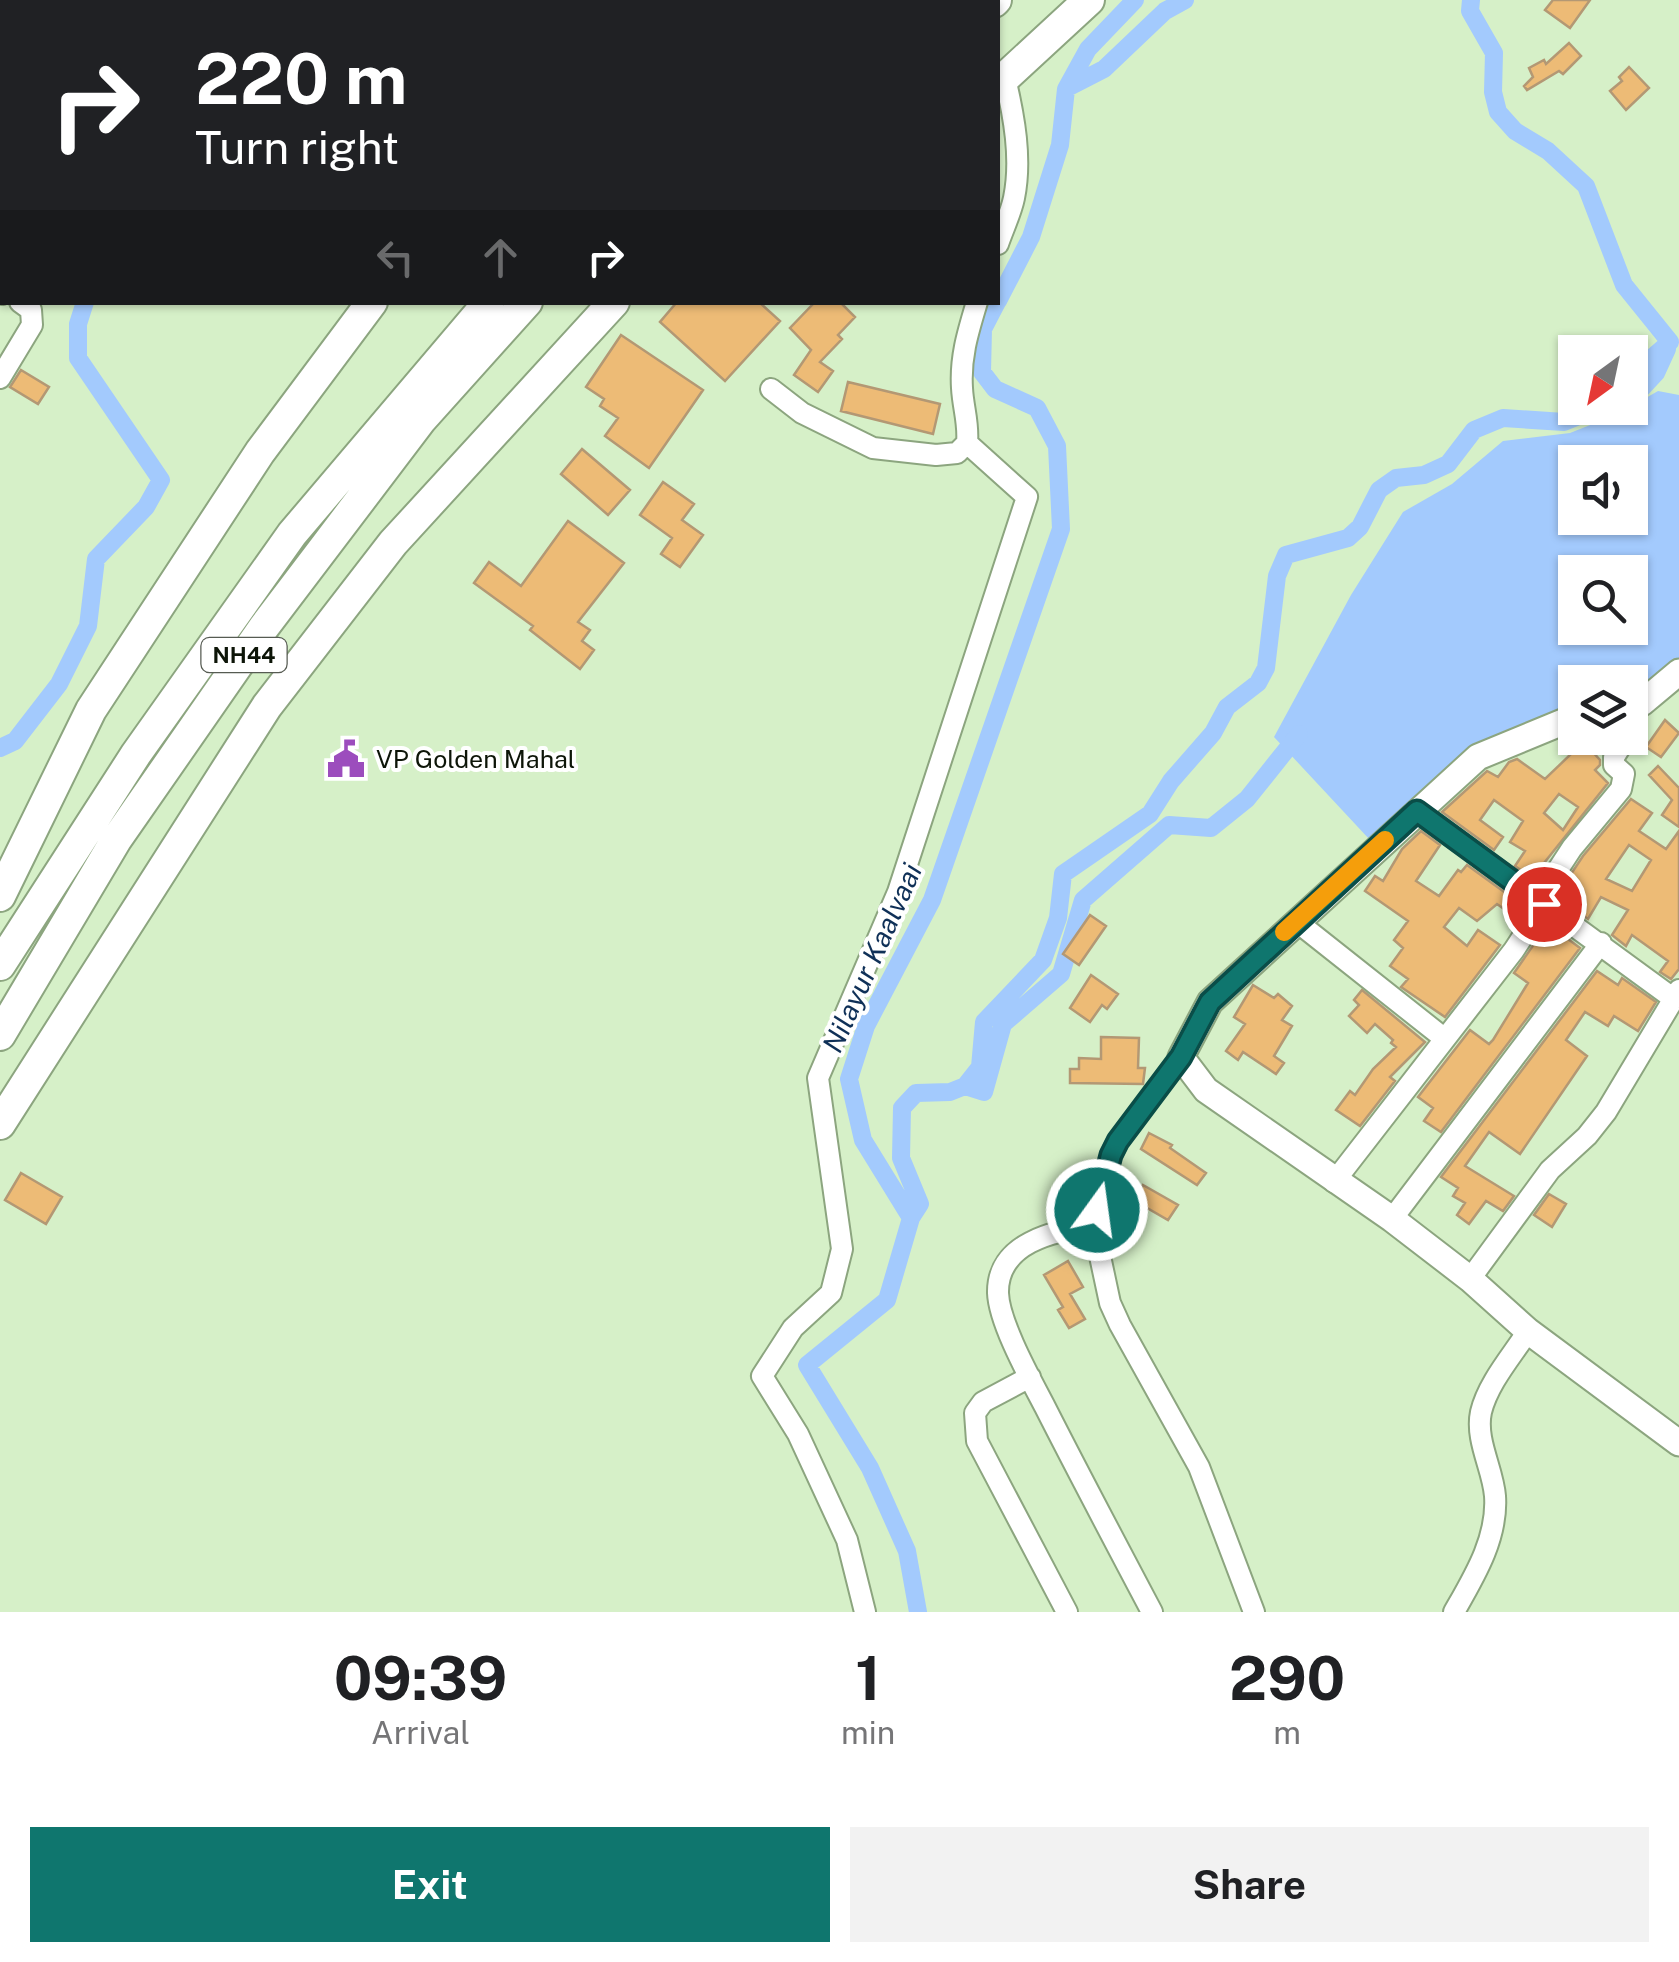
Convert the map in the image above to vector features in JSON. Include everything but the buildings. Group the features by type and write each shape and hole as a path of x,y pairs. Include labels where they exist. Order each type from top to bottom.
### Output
{"highway":[{"path":"1000,81 1089,0"},
{"path":"0,896 90,710 260,452 370,305"},
{"name":"NH44","path":"0,965 136,754 292,534 486,305"},
{"name":"NH44","path":"0,1034 116,840 264,627 421,420 524,305"},
{"path":"0,1124 267,706 394,543 611,305"}],"main road":[{"path":"1648,696 1679,672"},
{"path":"1558,724 1478,756 1210,1002 1181,1057 1206,1090 1392,1219 1470,1279 1528,1331 1679,1443"}],"street":[{"path":"1000,81 1013,112 1016,151 1014,199 1000,238"},
{"path":"0,378 32,325 31,310 24,305"},
{"path":"770,390 802,412 873,448 936,456 957,453 967,443 970,422 962,394 963,347 976,305"},
{"path":"866,1612 847,1540 798,1434 762,1376 792,1328 831,1292 842,1248 818,1078 898,892 1027,497 967,443"},
{"path":"1334,1182 1514,950 1544,904 1564,861 1625,782 1624,774 1614,765 1615,755"},
{"path":"1417,811 1677,995 1606,1112 1587,1136 1550,1170 1470,1279"},
{"path":"1296,920 1445,1038"},
{"path":"1392,1219 1601,942"},
{"path":"1181,1057 1111,1155 1094,1228 1110,1303 1199,1467 1254,1612"},
{"path":"1094,1228 1074,1228 1017,1247 1004,1266 998,1294 1030,1378 1152,1612"},
{"path":"1454,1612 1475,1575 1492,1530 1495,1496 1480,1432 1481,1412 1528,1331"},
{"path":"1030,1378 983,1402 975,1413 977,1442 1067,1612"}],"water":[{"path":"1658,391 1679,395 1679,658 1668,673 1648,686 1648,665 1558,665 1558,720 1370,840 1274,737 1351,595 1403,512 1452,484 1503,441 1570,433 1590,425 1648,425 1648,397"}],"waterway":[{"name":"Nilayur Kaalvaai","path":"1000,297 1031,237 1060,145 1066,89 1088,49 1135,0"},
{"path":"1067,88 1104,69 1165,11 1185,0"},
{"path":"1471,0 1470,11 1494,53 1493,92 1498,112 1515,131 1548,151 1586,186 1624,285 1670,342 1648,361"},
{"path":"0,748 15,741 59,684 88,626 96,559 146,507 161,480 78,358 78,324 84,305"},
{"name":"Nilayur Kaalvaai","path":"918,1612 907,1551 870,1468 807,1365 887,1300 911,1218 863,1140 849,1079 866,1026 932,900 1061,529 1057,446 1037,408 995,389 982,372 983,329 995,305"},
{"path":"1648,382 1667,349"},
{"path":"911,1218 920,1204 901,1158 902,1108 916,1093 950,1092 965,1086 980,1067 984,1022 1043,960 1058,918 1063,874 1150,814 1171,781 1213,733 1227,707 1258,683 1266,668 1277,576 1286,555 1348,538 1360,527 1379,490 1396,478 1424,475 1448,464 1474,430 1503,418 1558,422"},
{"path":"965,1086 984,1092 1003,1024 1061,974 1083,900 1169,825 1211,828 1247,799 1299,734"}],"slow traffic":[{"path":"1284,932 1385,840"}],"place":[{"name":"VP Golden Mahal","path":"346,759"}],"route":[{"path":"1097,1210 1118,1141 1181,1057 1210,1002 1417,811 1544,904"}]}
